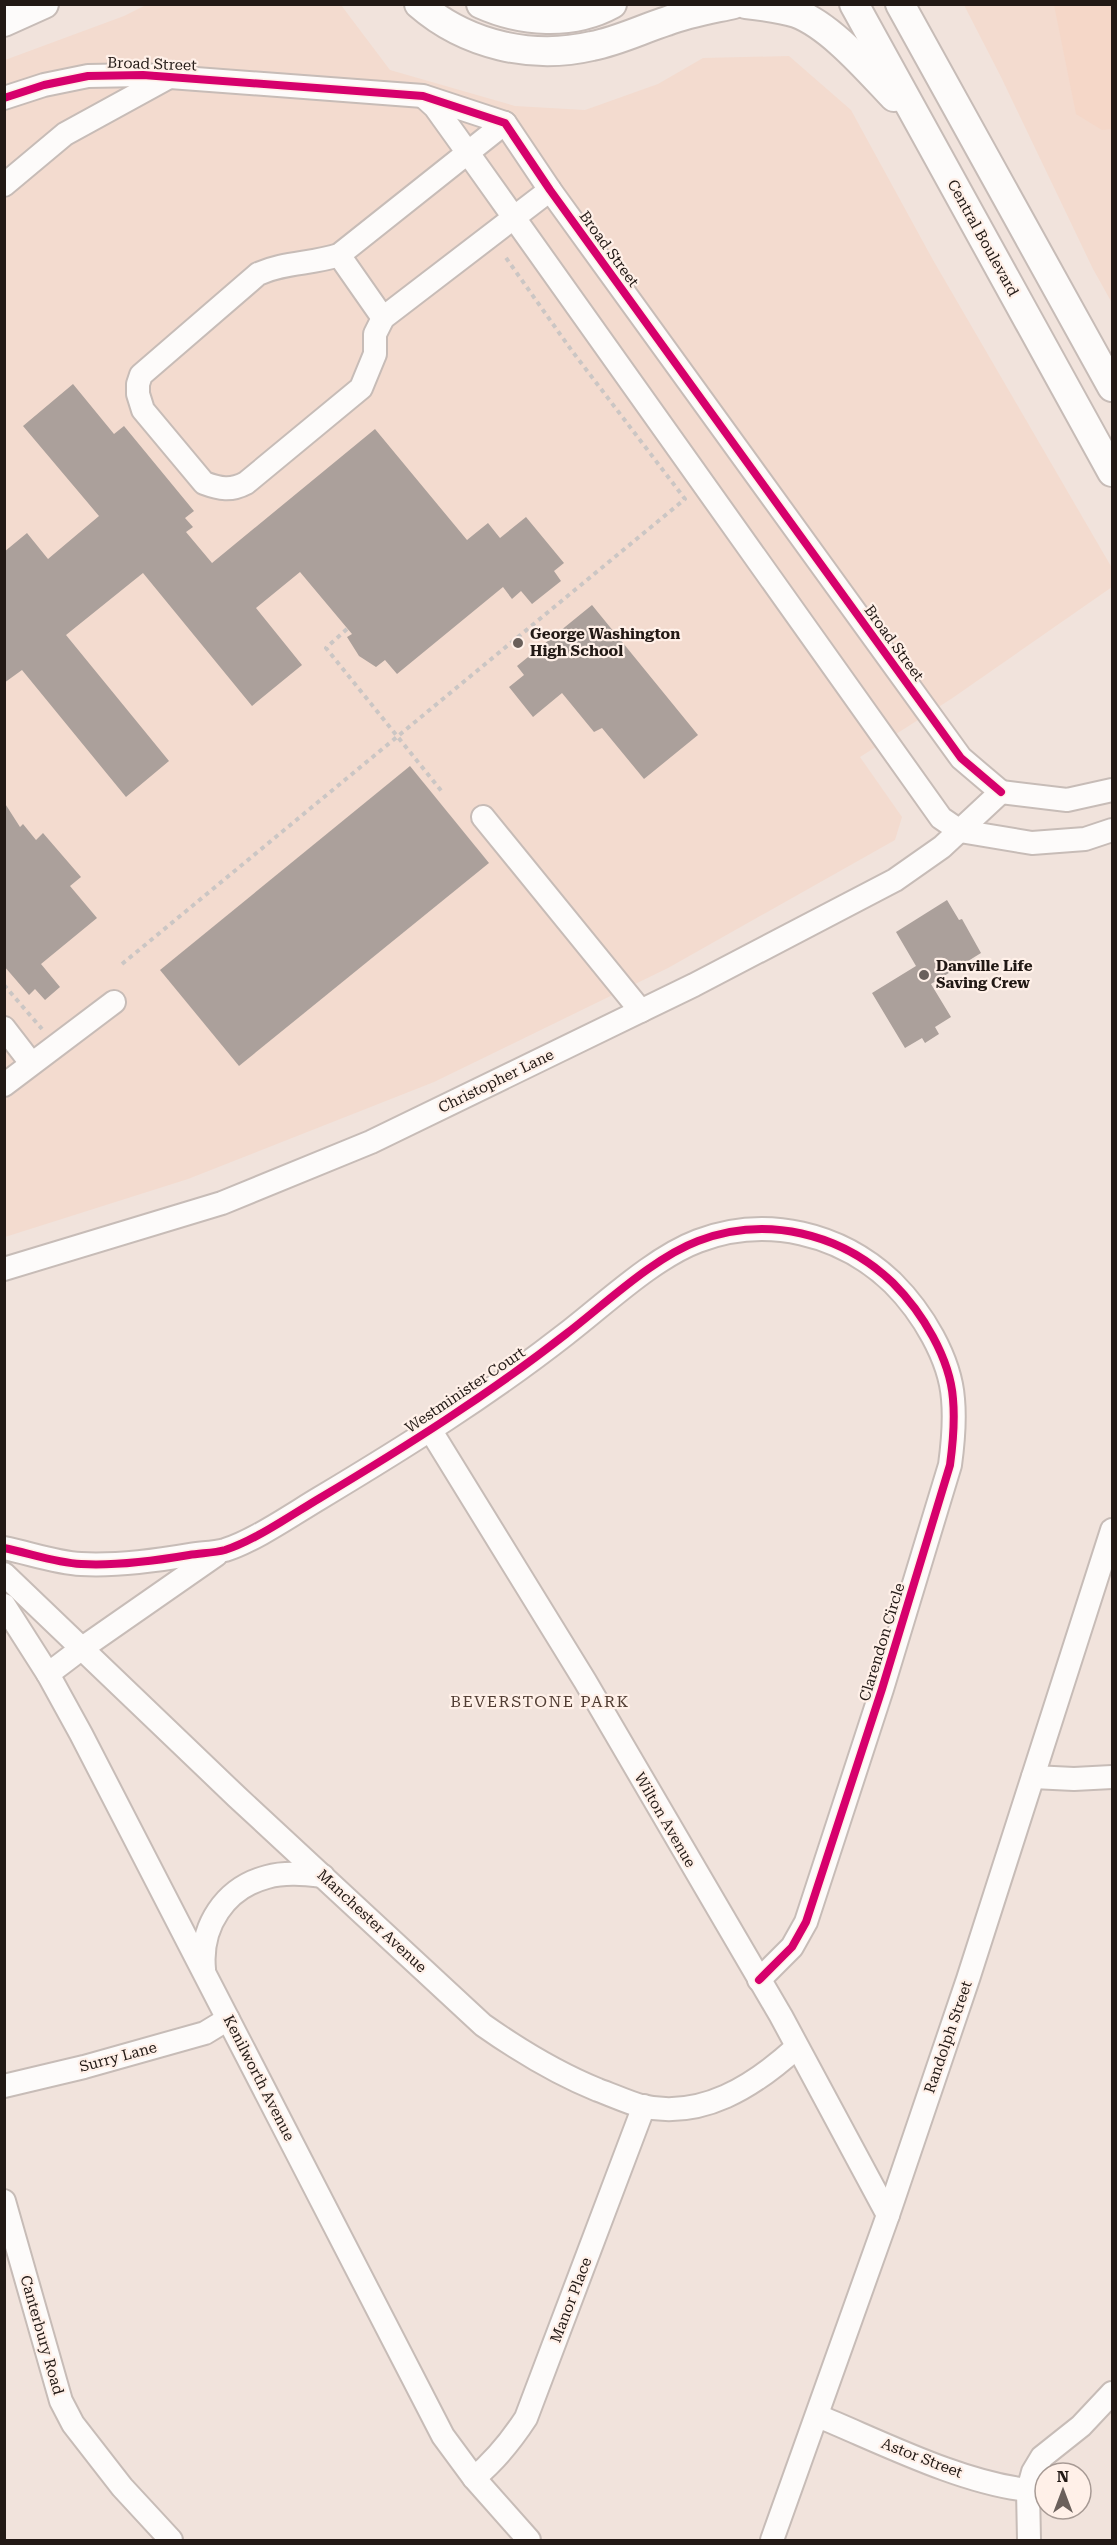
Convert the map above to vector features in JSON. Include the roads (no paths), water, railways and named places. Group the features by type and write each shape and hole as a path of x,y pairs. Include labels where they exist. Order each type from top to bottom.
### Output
{"main road":[{"path":"4,22 44,4"},
{"path":"419,4 463,34 514,49 546,52 592,46 670,20 734,4"},
{"path":"481,4 508,15 535,19 585,15 612,4"},
{"path":"746,4 773,7 798,14 822,29 844,45 920,123"},
{"name":"Central Boulevard","path":"854,4 1113,471"},
{"path":"900,4 1113,387"},
{"path":"923,4 944,82"}],"street":[{"name":"Broad Street","path":"4,98 88,76 169,77 423,96 505,123 550,190 961,759 1001,792"},
{"path":"4,185 65,134 169,77"},
{"path":"423,96 435,107 941,818 960,831 1032,843 1085,839 1113,830"},
{"path":"505,123 339,255 319,262 273,267 258,274 141,375 138,394 143,410 204,483 219,488 235,489 246,483 361,388 375,354 375,334 383,318 550,190"},
{"path":"339,255 383,318"},
{"path":"1001,792 1067,800 1113,790"},
{"name":"Christopher Lane","path":"4,1269 211,1206 287,1178 371,1142 641,1011 895,880 942,848 1001,792"},
{"path":"483,817 641,1011"},
{"path":"4,1085 114,1002"},
{"path":"4,1028 31,1063"},
{"name":"Westminister Court","path":"48,1674 195,1568 226,1549 266,1530 431,1431 514,1375 668,1255 698,1241 730,1231 764,1227 789,1230 820,1238 854,1253 879,1269 908,1300"},
{"name":"Clarendon Circle","path":"759,1980 792,1947 806,1922 882,1689 950,1465 954,1431 951,1387 933,1338 908,1300"},
{"name":"Wilton Avenue","path":"431,1431 585,1681 759,1980 888,2215"},
{"name":"Randolph Street","path":"772,2541 818,2416 968,1979 1111,1536"},
{"name":"Westminister Court","path":"4,1548 79,1564 145,1562 226,1549"},
{"name":"Manchester Avenue","path":"4,1574 81,1649 483,2025 527,2056 567,2077 644,2106 679,2108 700,2106 725,2098 750,2084 797,2047"},
{"name":"Kenilworth Avenue","path":"4,1605 48,1674 443,2436 474,2478 529,2541"},
{"path":"1033,1777 1074,1779 1113,1777"},
{"path":"205,1974 205,1939 210,1923 224,1903 236,1892 253,1881 269,1876 294,1873 323,1876"},
{"name":"Surry Lane","path":"4,2086 84,2067 205,2033 228,2019"},
{"name":"Manor Place","path":"474,2478 510,2443 526,2418 644,2106"},
{"name":"Canterbury Road","path":"4,2201 61,2401 73,2424 122,2487 171,2541"},
{"path":"1029,2541 1028,2490 1033,2472 1042,2457 1080,2426 1113,2393"},
{"name":"Astor Street","path":"818,2416 923,2460 990,2483 1028,2490"}],"place":[{"name":"George Washington High School","path":"518,643"},
{"name":"Danville Life Saving Crew","path":"924,975"}],"district":[{"name":"BEVERSTONE PARK","path":"540,1701"}]}
